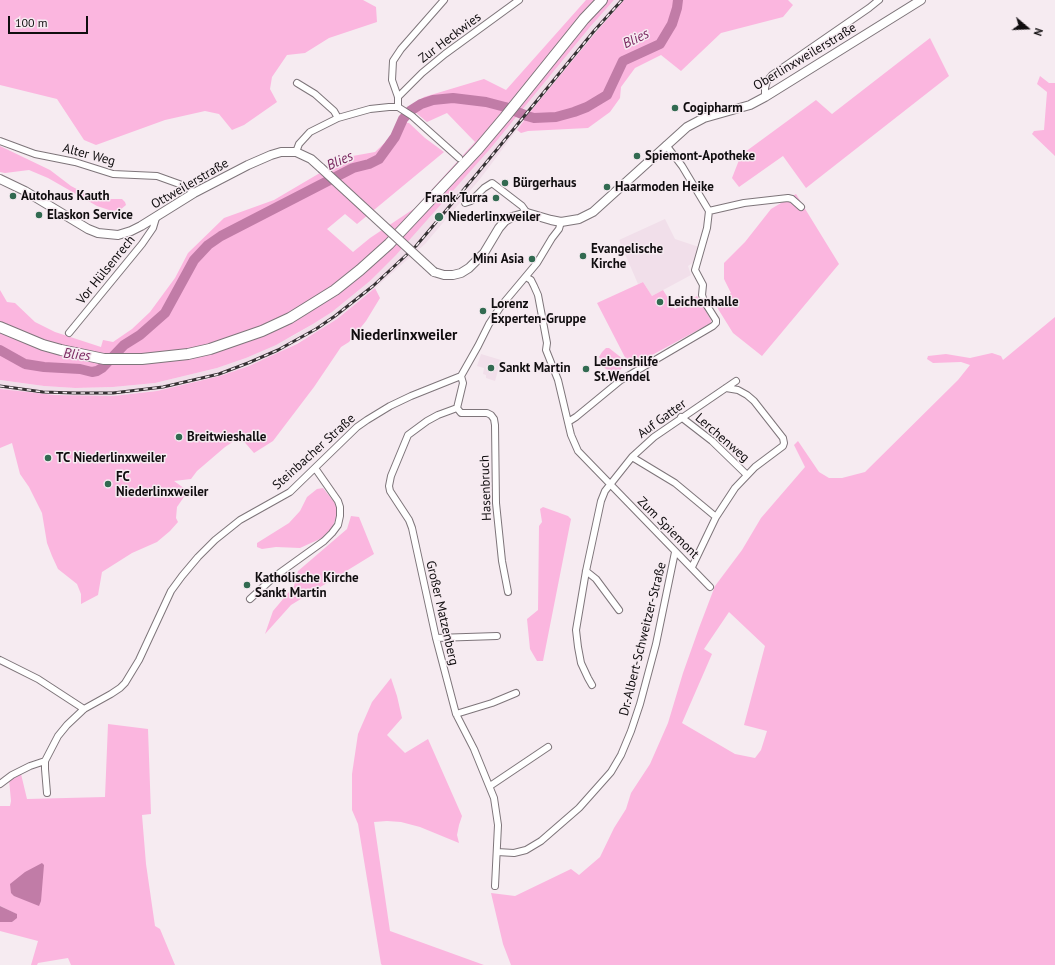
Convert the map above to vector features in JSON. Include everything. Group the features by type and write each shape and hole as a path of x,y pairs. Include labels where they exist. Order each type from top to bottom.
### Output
{"highway":[{"path":"0,327 43,345 82,355 117,360 162,358 210,349 262,331 290,318 335,290 389,244 420,212 505,117 584,18 602,0"},
{"path":"0,322 44,343 82,355"}],"main road":[{"name":"Oberlinxweilerstraße","path":"527,213 562,222 579,219 597,209 679,133 697,121 712,115 750,105 765,97 921,0"},
{"name":"Ottweilerstraße","path":"0,179 13,185 88,229 98,233 118,235 131,231 156,218 194,193 248,165 281,152 296,152"},
{"path":"296,152 311,159 434,272 448,275 460,273 469,268 478,259 499,228 505,222 512,217 527,213"}],"street":[{"path":"398,107 398,97 392,80 393,62 397,54 444,0"},
{"name":"Zur Heckwies","path":"398,97 422,73 445,54 519,0"},
{"path":"765,97 765,88 772,75 879,0"},
{"path":"297,83 315,94 334,111 338,118"},
{"path":"296,152 299,144 307,135 322,125 338,118 370,109 398,107 405,110 459,158"},
{"name":"Alter Weg","path":"0,141 35,154 75,162 113,174 157,176 182,185 194,193"},
{"path":"568,422 621,380 716,323 716,320 704,301 702,295 702,285 695,270 707,228 709,211 682,166 666,145"},
{"name":"Oberlinxweilerstraße","path":"464,203 471,201 484,188 492,183 522,206 527,213"},
{"path":"709,211 744,203 788,198 792,198 802,207"},
{"name":"Vor Hülsenrech","path":"69,333 142,244 153,228 156,218"},
{"path":"459,411 463,383 461,376 489,324 501,306 526,277 559,229 562,222"},
{"name":"Zum Spiemont","path":"526,277 534,286 538,295 547,343 546,350 558,380 571,435 578,451 583,458 675,552 692,567 710,587"},
{"name":"Steinbacher Straße","path":"45,761 58,736 67,725 84,709 111,694 125,683 139,660 171,592 198,557 229,528 240,520 288,493 357,427 367,420 404,399 461,376"},
{"name":"Auf Gatter","path":"592,685 582,662 576,630 586,571 605,492 632,457 654,437 736,381"},
{"path":"692,567 716,517 736,488 748,475 783,446 784,443 784,438 754,401 738,390 726,388"},
{"name":"Hasenbruch","path":"459,411 487,413 494,419 496,503 502,561 508,592"},
{"name":"Großer Matzenberg","path":"459,411 438,415 408,435 405,439 391,476 389,486 390,491 409,520 412,528 436,638 456,714 474,749 494,798 497,816 495,886"},
{"name":"Lerchenweg","path":"681,418 712,441 748,475"},
{"path":"632,457 675,483 716,517"},
{"path":"250,599 274,577 324,541 332,534 338,525 340,507 338,501 315,468"},
{"name":"Dr.-Albert-Schweitzer-Straße","path":"497,852 514,853 526,850 541,841 579,808 611,772 621,755 640,704 656,644 675,552"},
{"path":"586,571 596,579 619,610"},
{"path":"436,638 497,636"},
{"path":"0,660 38,679 84,709"},
{"path":"456,714 492,703 516,693"},
{"path":"490,786 548,747"},
{"path":"0,784 18,772 45,761 47,793"}],"shaded area":[{"path":"0,0 363,0 376,7 377,22 329,38 305,53 287,55 272,77 270,89 277,102 244,125 232,130 219,114 205,111 165,120 96,145 84,140 57,99 0,85"},
{"path":"586,0 614,0 490,149 396,255 370,281 332,312 276,345 246,358 217,368 155,383 113,387 75,388 44,386 0,380 0,290 7,302 15,303 35,322 55,332 101,347 103,340 113,342 132,329 150,312 175,278 188,253 224,218 274,200 347,157 375,152 391,137 397,124 403,122 409,123 425,138 444,152 357,224 345,214 327,229 353,252 370,238 415,208 475,142 447,113 427,122 409,107 424,97 484,79 506,90"},
{"path":"614,0 624,0 534,107 480,179 425,244 337,319 279,353 249,366 220,376 157,391 113,396 75,396 0,389 0,380 44,386 75,388 113,387 155,383 217,368 246,358 293,336 332,312 370,281 490,149"},
{"path":"624,0 788,0 793,5 783,17 721,33 681,71 661,55 635,68 621,87 620,98 610,112 588,128 528,131 521,133 517,130 534,107"},
{"path":"930,38 949,76 806,188 783,156 739,187 732,178 741,155 816,100 832,114"},
{"path":"1040,76 1049,83 1055,83 1055,156 1032,134 1034,131 1044,130 1047,92 1037,84"},
{"path":"0,146 50,170 71,186 88,195 106,199 122,199 126,205 120,210 112,211 97,206 48,178 29,170 5,173 0,172"},
{"path":"796,194 839,264 762,356 733,333 715,304 731,293 724,279 724,263 745,242 771,209"},
{"path":"665,219 675,239 699,247 694,262 688,266 691,275 652,296 643,282 638,284 619,240"},
{"path":"643,282 652,296 663,290 675,309 697,296 711,320 711,323 630,367 597,303"},
{"path":"375,288 380,298 366,321 349,342 341,347 314,387 273,441 254,453 240,437 225,447 197,471 191,479 174,481 188,491 177,507 176,518 178,522 157,542 132,553 102,572 98,595 81,604 81,594 77,584 58,569 52,556 47,543 42,513 29,487 20,474 12,443 0,448 0,389 55,395 113,396 157,391 220,376 249,366 297,344 337,319"},
{"path":"1055,317 1055,965 511,965 503,944 491,893 515,896 571,869 579,875 600,857 614,828 626,809 631,793 650,764 668,723 683,673 715,586 742,550 761,518 805,467 794,445 798,441 819,472 829,478 842,478 865,472 958,380 970,365 961,362 933,363 927,359 928,356 946,354 970,358 992,353 1001,356 1003,360","holes":["729,612 765,646 744,725 767,731 761,750 755,758 735,754 682,723 712,654 704,649"]},
{"path":"606,348 609,348 623,359 624,365 618,373 613,374 602,366 602,361 599,357"},
{"name":"Sankt Martin","path":"481,354 501,360 495,381 486,378 486,375 483,374 484,368 477,366"},
{"path":"323,488 335,503 337,510 332,528 322,538 300,548 276,547 262,549 257,547 257,543 289,523 300,511 307,497 317,489"},
{"path":"543,507 568,516 571,519 543,661 537,661 530,649 527,619 538,610 539,526 542,522 540,509"},
{"path":"351,516 359,517 374,554 291,605 265,634 273,611 294,586 298,571 347,529"},
{"path":"391,678 402,718 387,735 405,753 428,739 462,816 457,835 459,843 420,827 401,822 374,822 390,931 484,965 381,964 358,824 352,810 352,774 358,734 372,702"},
{"path":"108,724 148,729 151,814 142,815 146,864 155,926 160,929 175,965 71,965 68,958 31,965 38,941 0,931 0,922 12,922 16,914 0,906 0,806 10,806 9,779 21,774 27,799 105,797"},
{"path":"42,863 44,865 41,901 39,906 14,896 11,893 10,884 25,872"},
{"path":"0,906 17,914 17,918 12,922 0,922"}],"waterway":[{"name":"Blies","path":"0,350 25,364 44,367 80,369 92,372 97,371 102,368 124,345 140,335 165,313 194,260 208,245 221,236 353,168 369,164 379,159 395,137 403,119 410,111 421,104 433,100 453,98 486,102 505,107 534,118 556,117 587,107 607,95 623,61 660,44 672,24 678,0"}],"railway":[{"path":"0,386 43,392 75,393 113,393 163,387 219,374 278,350 316,329 373,286 416,246 594,31 622,0"}],"place":[{"name":"Cogipharm","path":"675,108"},
{"name":"Spiemont-Apotheke","path":"637,156"},
{"name":"Bürgerhaus","path":"505,183"},
{"name":"Haarmoden Heike","path":"607,187"},
{"name":"Autohaus Kauth","path":"13,196"},
{"name":"Frank Turra","path":"496,198"},
{"name":"Elaskon Service","path":"39,215"},
{"name":"Niederlinxweiler","path":"439,217"},
{"name":"Evangelische Kirche","path":"583,256"},
{"name":"Mini Asia","path":"532,259"},
{"name":"Leichenhalle","path":"660,302"},
{"name":"Lorenz Experten-Gruppe","path":"483,311"},
{"name":"Sankt Martin","path":"491,368"},
{"name":"Lebenshilfe St.Wendel","path":"586,369"},
{"name":"Breitwieshalle","path":"179,437"},
{"name":"TC Niederlinxweiler","path":"48,458"},
{"name":"FC Niederlinxweiler","path":"108,484"},
{"name":"Katholische Kirche Sankt Martin","path":"247,585"}],"district":[{"name":"Niederlinxweiler","path":"404,336"}]}
